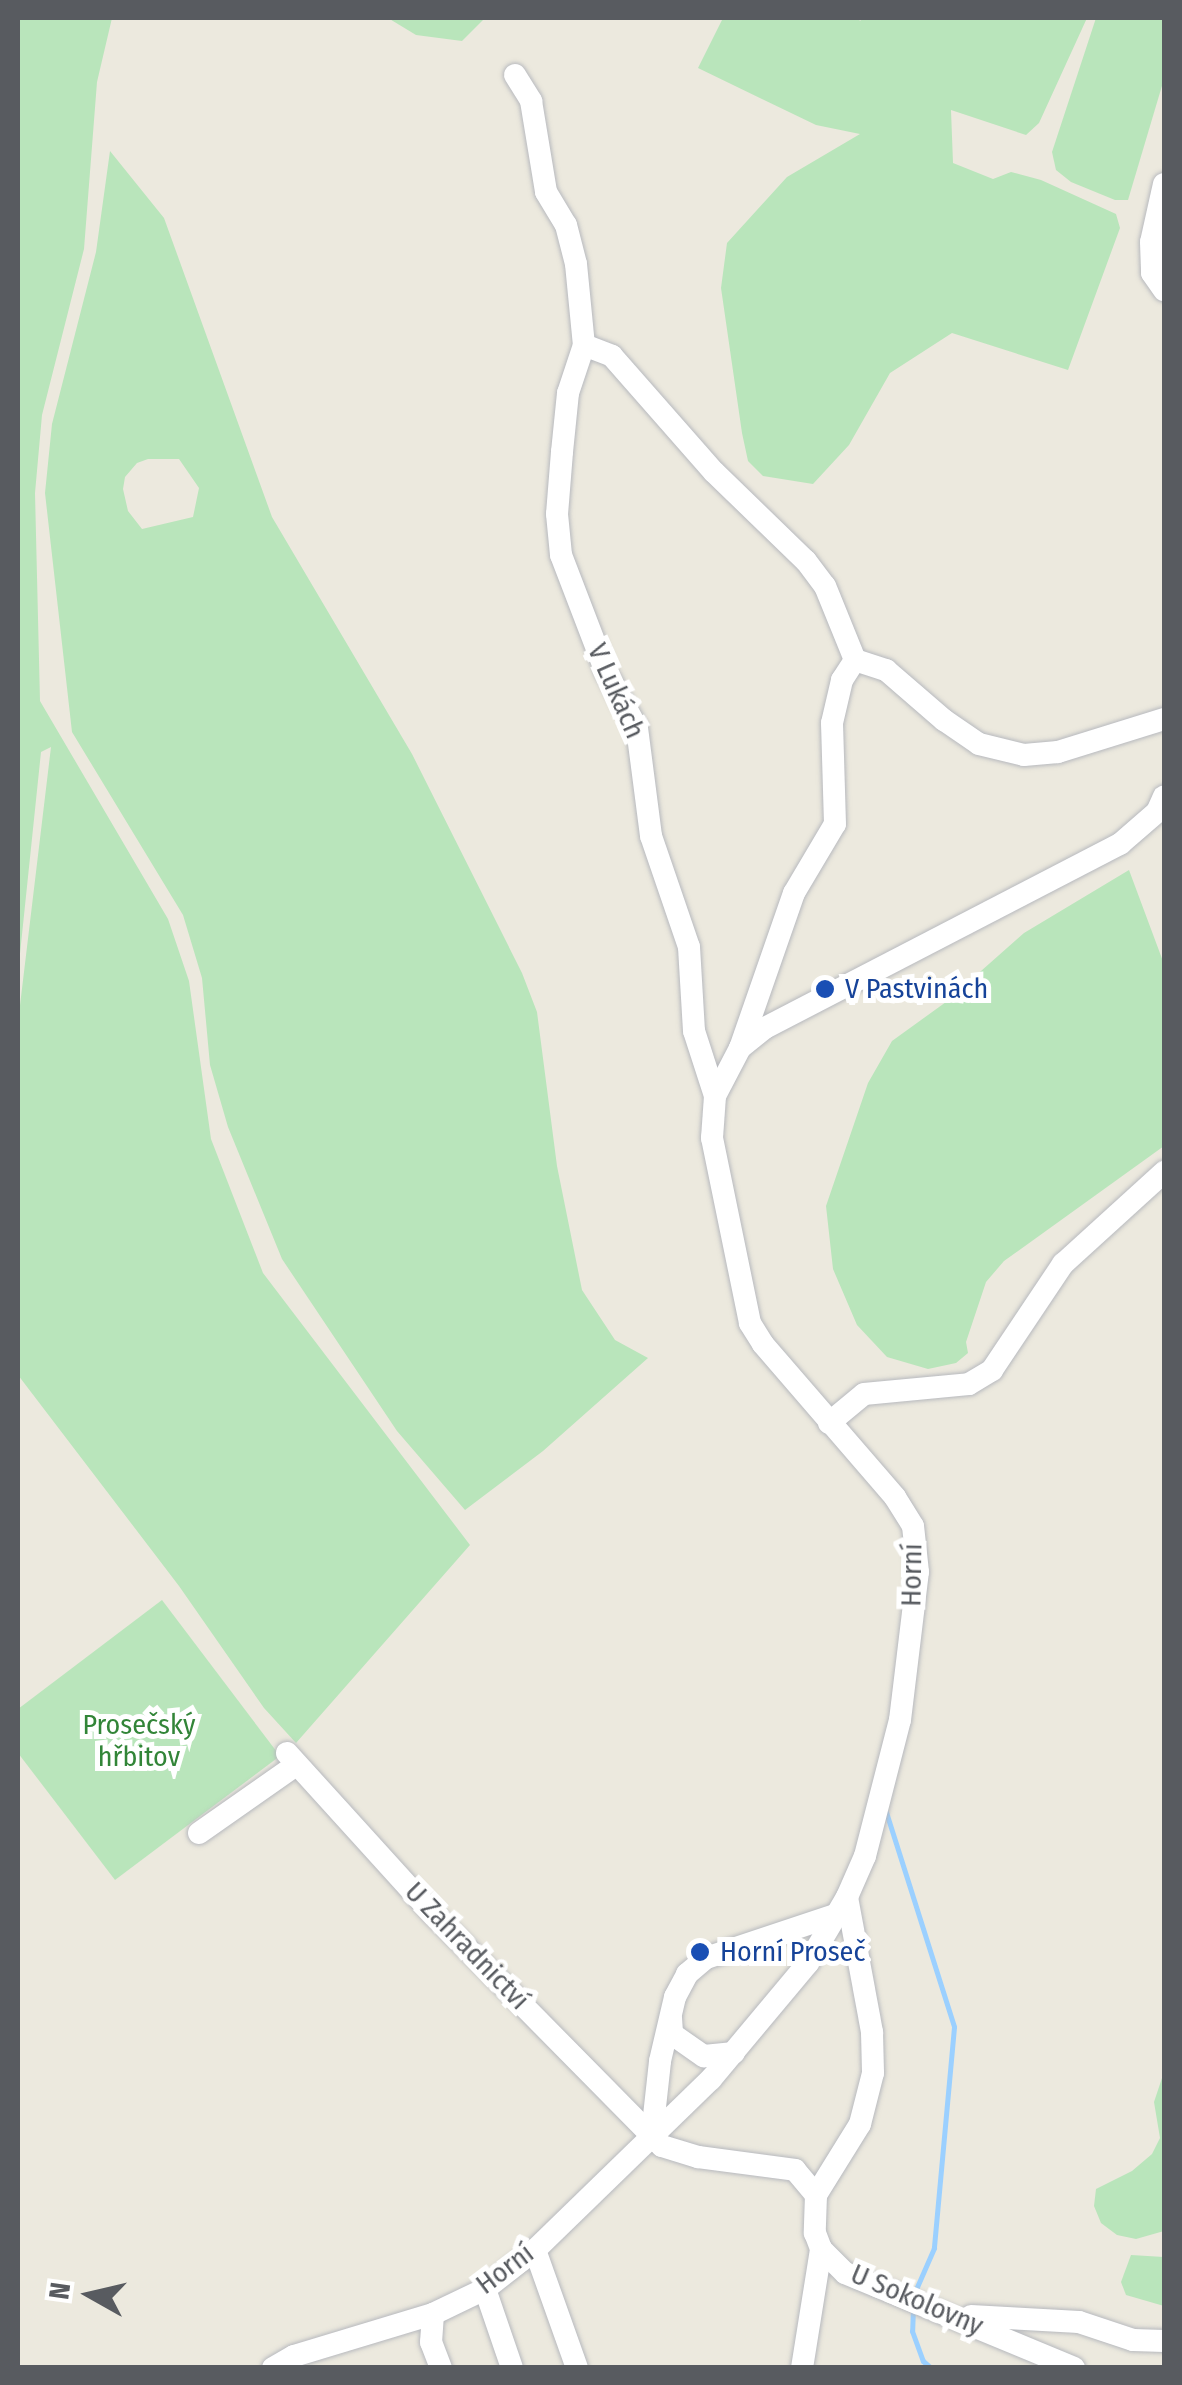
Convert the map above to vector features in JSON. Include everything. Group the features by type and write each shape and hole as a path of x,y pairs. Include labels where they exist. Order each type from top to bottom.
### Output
{"street":[{"name":"V Lukách","path":"515,75 531,101 546,192 570,238 584,345 568,393 556,514 560,555 606,672 636,728 651,836 689,947 694,1031 715,1096"},
{"path":"1164,184 1151,242 1152,273 1164,292"},
{"path":"1135,273 1164,292"},
{"path":"584,345 612,356 714,472 806,560 825,586 855,660"},
{"path":"855,660 886,670 944,720 979,744 1024,754 1058,752 1164,719"},
{"path":"740,1048 794,894 835,824 832,723 842,680 855,660"},
{"name":"Horní","path":"273,2368 294,2356 433,2314 485,2289 534,2250 734,2052 808,1962 865,1856 900,1720 918,1572 913,1526 906,1512 750,1322 712,1138 715,1096 740,1048 766,1028 1120,844 1158,812 1164,796"},
{"path":"830,1424 864,1394 969,1384 992,1370 1063,1264 1164,1172"},
{"name":"U Zahradnictví","path":"199,1833 292,1759 434,1914 652,2134"},
{"path":"839,1907 872,2032 872,2073 860,2124 816,2195 795,2170 675,2153 652,2134 670,2014 687,1974 706,1958 839,1907"},
{"path":"670,2014 672,2034 704,2056 734,2052"},
{"name":"U Sokolovny","path":"816,2195 815,2233 821,2250 845,2273 1074,2368"},
{"path":"534,2250 576,2368"},
{"path":"802,2368 821,2250"},
{"path":"485,2289 512,2368"},
{"path":"433,2314 431,2342 441,2368"},
{"path":"955,2316 1079,2322 1134,2340 1164,2342"}],"green space":[{"path":"18,18 112,18 97,82 84,249 42,415 35,493 40,701 168,919 189,981 211,1139 263,1273 470,1545 296,1743 264,1708 179,1586 18,1375 18,1022 51,747 41,752 18,973"},
{"path":"388,18 485,18 462,41 416,35"},
{"path":"723,18 1087,18 1039,123 1026,135 951,110 953,163 993,179 1011,172 1041,180 1116,214 1120,228 1068,370 952,333 890,373 849,445 813,484 763,476 748,461 721,288 727,243 787,177 860,134 816,125 698,68"},
{"path":"1096,18 1164,18 1164,79 1128,200 1115,200 1071,182 1056,170 1052,152"},
{"path":"110,151 164,218 272,517 412,754 522,973 537,1012 557,1166 582,1290 615,1340 648,1358 543,1451 465,1510 397,1431 282,1259 228,1127 210,1065 202,978 183,915 72,732 45,493 52,424 96,252","holes":["148,459 179,459 199,488 193,517 142,529 128,511 123,489 125,477 137,463"]},
{"path":"1129,870 1164,964 1164,1146 1004,1261 986,1282 966,1342 968,1353 956,1363 928,1369 887,1357 857,1325 833,1269 826,1206 868,1083 892,1041 946,1002 1024,933"},
{"name":"Prosečský hřbitov","path":"162,1600 280,1756 115,1880 18,1753 18,1709"},
{"path":"1164,2072 1164,2231 1136,2239 1117,2235 1101,2223 1094,2206 1096,2189 1132,2171 1152,2154 1160,2138 1154,2102"},
{"path":"1131,2255 1164,2257 1164,2306 1126,2295 1121,2282"}],"waterway":[{"path":"886,1812 954,2027 934,2248 913,2296"},
{"path":"913,2307 912,2331 923,2361 931,2368"}],"place":[{"name":"V Pastvinách","path":"825,989"},
{"name":"Horní Proseč","path":"700,1952"}]}
